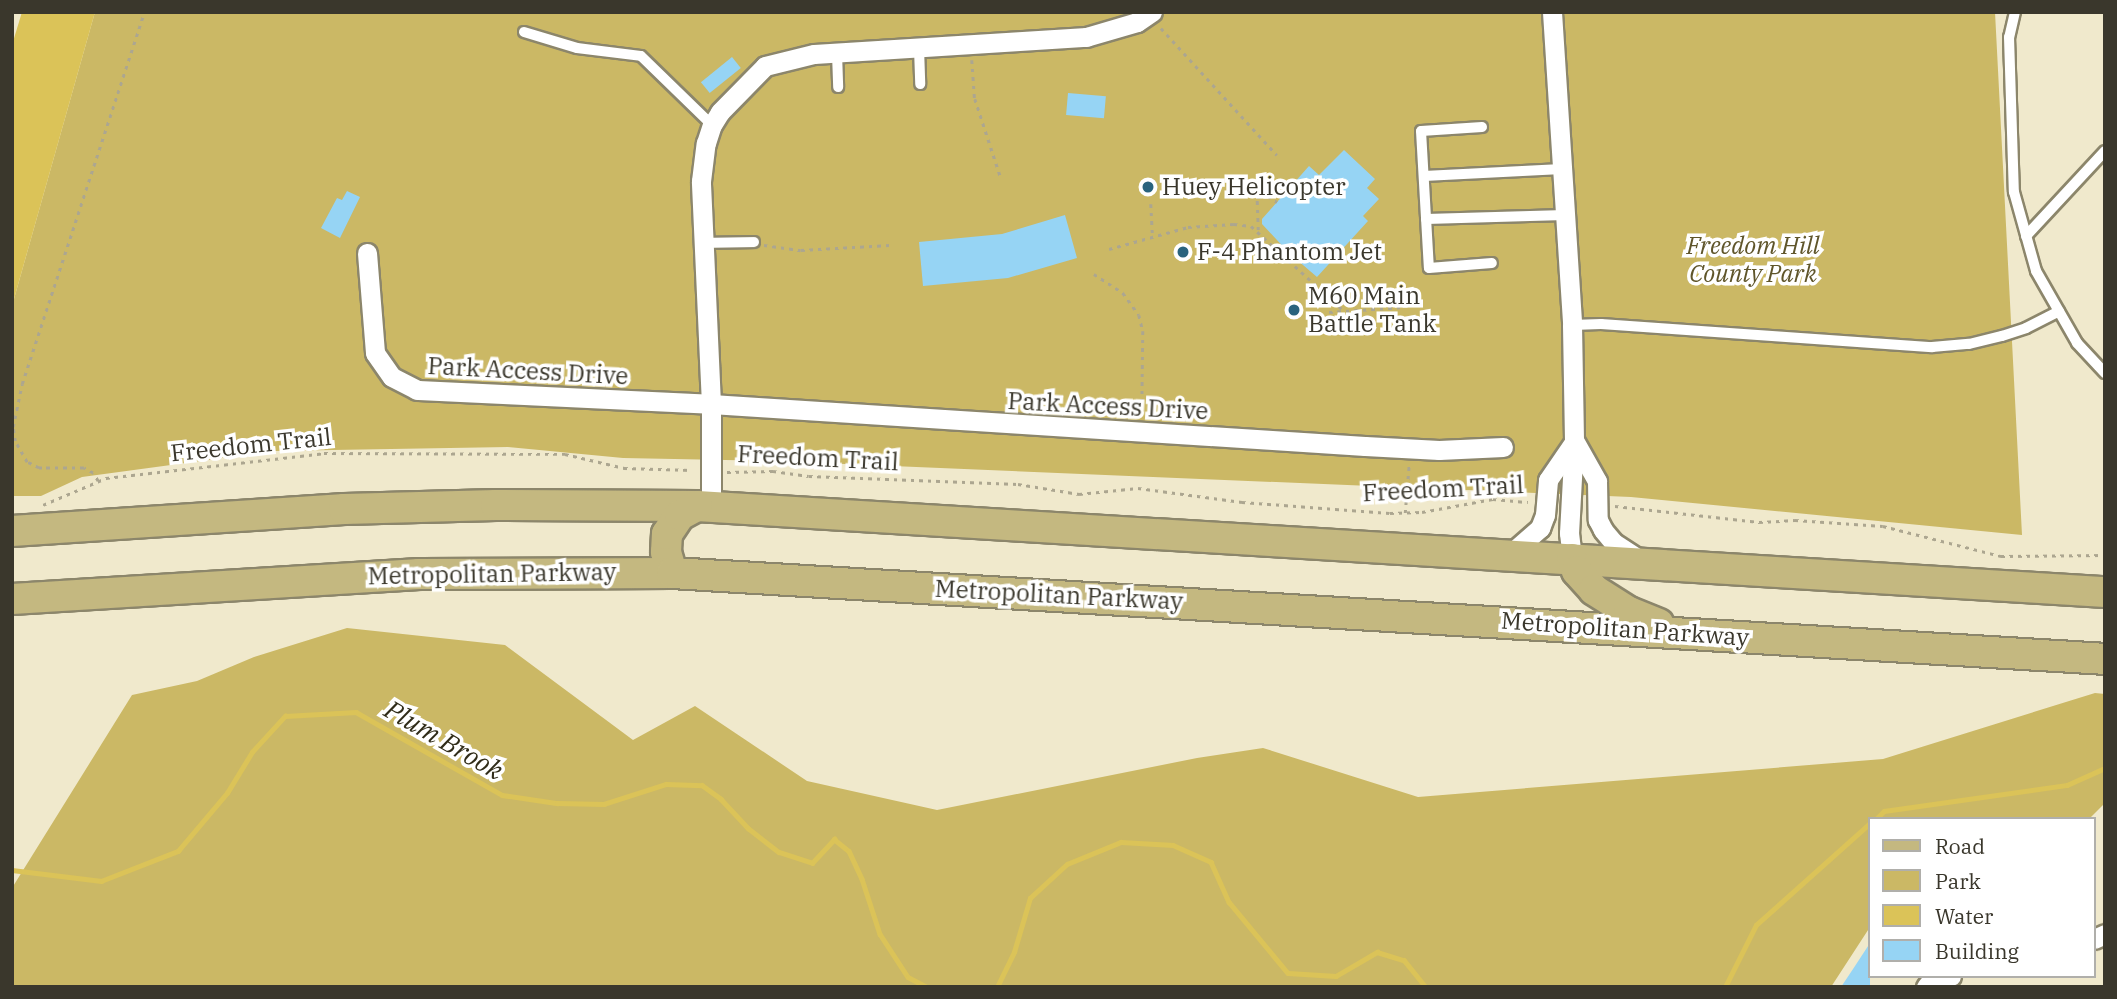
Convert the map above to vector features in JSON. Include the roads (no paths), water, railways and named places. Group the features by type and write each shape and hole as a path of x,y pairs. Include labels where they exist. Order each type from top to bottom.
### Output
{"main road":[{"path":"12,531 356,509 561,504 704,507 2105,592"},
{"path":"673,573 666,552 667,534 680,514 704,507"},
{"path":"1572,559 1583,579 1609,601 1682,633"},
{"name":"Metropolitan Parkway","path":"12,599 419,574 673,573 2105,659"}],"street":[{"path":"1552,12 1572,326 1574,441 1569,533 1572,559"},
{"path":"704,507 712,471 701,181 712,124 765,66 814,54 1086,37 1154,18"},
{"name":"Park Access Drive","path":"367,253 375,353 392,377 417,390 711,404 1412,448 1503,447"},
{"path":"1508,556 1540,528 1545,515 1548,480 1574,441"},
{"path":"1574,441 1597,481 1598,520 1603,530 1629,554 1648,564"},
{"path":"1926,987 1930,982 1944,978"}],"lane":[{"path":"2015,12 2010,37 2014,192 2036,271 2077,343 2105,373"},
{"path":"524,32 577,48 641,56 712,124"},
{"path":"919,48 920,83"},
{"path":"837,53 838,88"},
{"path":"1482,127 1421,131 1429,268 1492,263"},
{"path":"2026,236 2105,151"},
{"path":"1424,176 1562,169"},
{"path":"1426,219 1565,215"},
{"path":"702,243 754,243"},
{"path":"1572,326 1601,324 1932,347 1969,344 2002,336 2026,328 2059,311"}],"water":[{"path":"22,12 95,12 12,306 12,45"}],"waterway":[{"name":"Plum Brook","path":"12,870 101,881 178,851 227,793 252,752 285,716 356,712 502,795 557,803 604,804 666,784 702,785 721,799 748,828 779,852 812,863 834,839 849,851 862,879 880,934 908,977 927,987"},
{"path":"1878,817 1884,811 2067,785 2105,768"},
{"path":"1725,987 1756,925 1868,825"},
{"name":"Plum Brook","path":"997,987 1014,952 1030,898 1067,864 1121,842 1173,845 1211,862 1229,902 1288,973 1336,976 1377,952 1404,960 1426,987"}],"place":[{"name":"Huey Helicopter","path":"1148,187"},
{"name":"F-4 Phantom Jet","path":"1183,252"},
{"name":"M60 Main Battle Tank","path":"1294,310"}],"park label":[{"name":"Freedom Hill County Park","path":"1753,260"}]}
